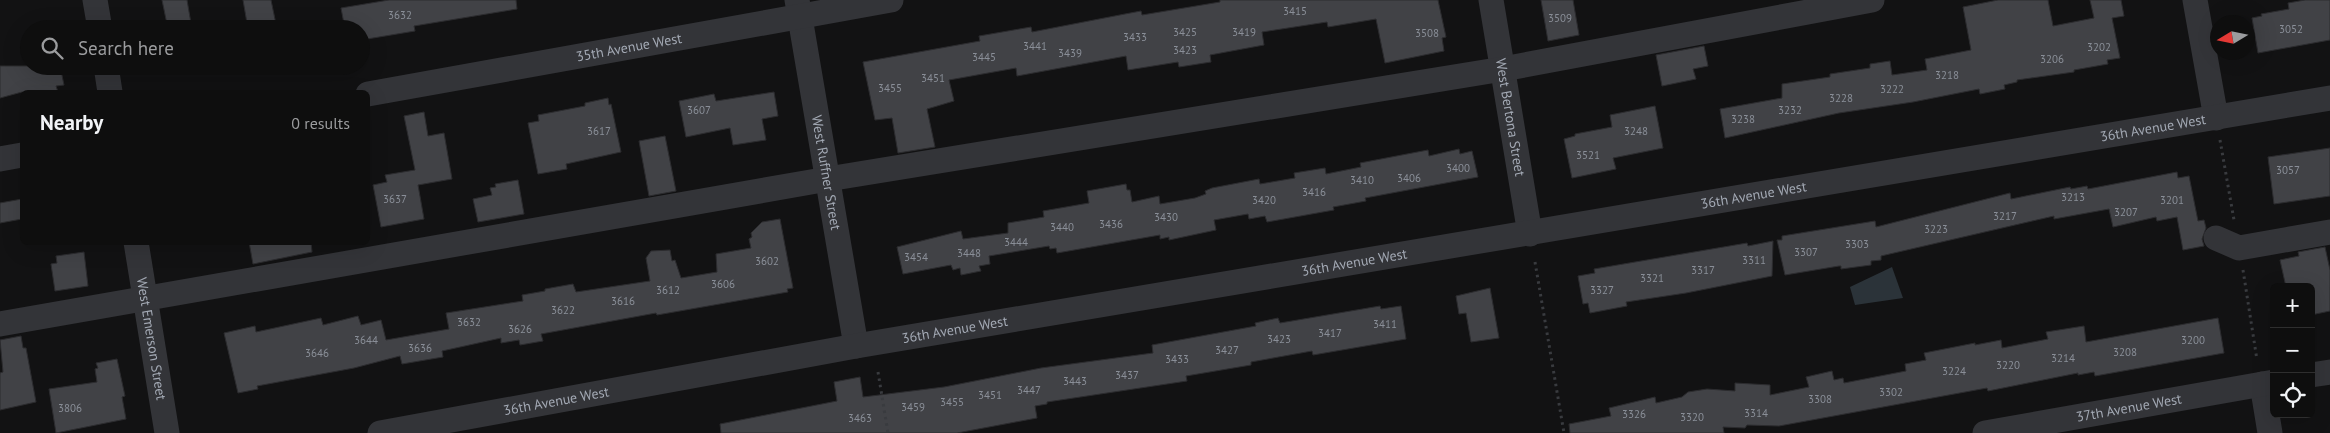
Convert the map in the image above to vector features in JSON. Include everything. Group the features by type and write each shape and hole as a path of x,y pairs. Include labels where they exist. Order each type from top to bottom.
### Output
{"street":[{"path":"95,0 98,20"},
{"name":"35th Avenue West","path":"370,94 798,8 891,0"},
{"name":"West Bertona Street","path":"1491,0 1530,234"},
{"path":"0,324 828,179 1503,69 1872,0"},
{"path":"2195,0 2218,129"},
{"name":"West Ruffner Street","path":"798,8 856,346"},
{"path":"107,75 110,90"},
{"name":"36th Avenue West","path":"380,433 856,346 1530,234 2218,129 2330,98"},
{"path":"0,159 20,155"},
{"path":"2216,238 2239,248 2330,232"},
{"name":"West Emerson Street","path":"137,245 167,433"},
{"path":"2315,374 2330,372"},
{"path":"2264,376 2270,433"},
{"name":"37th Avenue West","path":"1985,433 2264,376"}],"path":[{"path":"2218,129 2232,210"},
{"path":"1534,262 1564,433"},
{"path":"2242,267 2264,376"},
{"path":"878,372 888,433"}],"shaded area":[{"path":"1892,267 1903,298 1855,305 1850,287"}],"building":[{"path":"162,0 187,0 190,20 166,20"},
{"path":"243,0 271,0 275,20 246,20"},
{"path":"389,0 516,0 517,9 414,26 415,31 370,38 370,20 343,20 341,8"},
{"path":"1220,0 1438,0 1446,37 1442,38 1444,51 1385,63 1376,19 1328,27 1327,22 1262,32 1264,45 1210,55 1211,62 1179,67 1178,62 1128,70 1126,56 1017,76 1016,68 949,80 954,101 927,109 935,147 898,153 892,118 875,120 863,62 980,41 979,36 1031,27 1032,32 1141,11 1142,15 1220,2"},
{"path":"1541,0 1573,0 1579,35 1548,41"},
{"path":"1998,0 2048,0 2053,26 2094,18 2090,0 2121,0 2124,16 2112,18 2120,58 2107,60 2108,64 2074,70 2074,72 2017,80 2017,82 2004,85 2005,89 1980,94 1979,89 1913,102 1839,113 1725,138 1720,109 1782,98 1782,84 1830,77 1830,74 1870,68 1870,64 1890,61 1892,75 1927,70 1925,59 1971,50 1963,7"},
{"path":"2305,0 2330,0 2330,40 2258,53 2255,36 2255,17 2262,16 2261,14 2289,9 2288,3"},
{"path":"1704,46 1708,66 1693,69 1696,79 1662,86 1656,55"},
{"path":"0,66 20,66 20,75 62,75 64,85 56,86 57,90 20,90 20,93 0,98"},
{"path":"774,92 778,116 762,119 766,140 733,145 730,128 686,137 679,101 714,94 716,101"},
{"path":"608,98 609,105 611,104 621,152 566,164 567,169 538,174 528,123 539,121 538,115 585,106 585,103"},
{"path":"1655,106 1663,148 1613,158 1616,169 1572,178 1564,139 1575,136 1575,134 1612,127 1610,115"},
{"path":"424,112 428,136 444,133 452,179 418,185 424,219 381,227 373,185 387,182 385,175 415,170 404,116"},
{"path":"665,136 676,191 649,196 639,141"},
{"path":"2330,148 2330,196 2274,204 2268,157"},
{"path":"1459,149 1460,154 1472,151 1478,177 1365,198 1366,201 1333,207 1334,210 1267,222 1265,216 1249,219 1248,214 1214,220 1216,230 1169,240 1169,237 1160,239 1160,235 1057,253 1056,248 1050,249 1049,246 989,256 990,264 979,266 981,271 961,275 960,268 953,270 951,265 903,274 897,247 961,231 963,239 1008,233 1008,223 1044,217 1043,211 1089,203 1087,191 1126,184 1127,190 1130,190 1132,202 1159,196 1160,204 1195,198 1206,194 1205,191 1212,188 1259,179 1260,184 1295,178 1294,173 1325,168 1326,174 1361,167 1360,163 1428,150 1429,156"},
{"path":"2177,172 2178,178 2189,176 2198,221 2204,220 2206,228 2202,239 2204,246 2183,250 2177,217 2157,221 2156,217 2113,227 2109,209 2054,219 2054,216 1881,256 1881,260 1871,261 1871,265 1841,269 1841,266 1839,266 1785,275 1777,240 1782,240 1782,236 1875,221 1876,227 2010,193 2011,199 2070,187 2071,189 2087,186 2088,189"},
{"path":"518,180 524,214 478,222 473,199 492,195 490,188 496,187 495,184"},
{"path":"20,199 20,219 0,223 0,203"},
{"path":"780,219 793,288 787,289 788,292 541,334 543,341 520,345 519,340 501,343 501,338 442,351 443,357 402,364 400,356 354,368 257,386 258,389 238,393 224,333 255,326 256,332 321,318 323,325 358,316 361,325 381,320 386,340 449,329 446,313 523,301 522,295 545,291 545,289 573,284 576,292 650,281 646,258 651,251 670,250 672,261 675,260 681,278 717,272 716,254 751,248 749,239 752,237 751,233 762,222"},
{"path":"1773,241 1772,276 1686,293 1626,302 1627,306 1590,313 1588,303 1583,304 1578,276 1595,273 1594,269 1747,243 1748,246"},
{"path":"250,245 311,245 312,252 253,264"},
{"path":"2325,247 2330,270 2330,311 2315,314 2315,283 2285,283 2280,260 2299,256 2298,252"},
{"path":"84,252 88,286 55,291 51,264 57,263 56,256"},
{"path":"1490,288 1499,338 1471,342 1466,313 1459,314 1456,296"},
{"path":"1380,306 1381,309 1401,306 1406,339 1313,355 1312,351 1251,362 1251,365 1186,376 1187,381 1047,402 1047,404 1035,406 1037,418 957,433 721,433 720,424 837,401 834,382 860,377 863,397 944,387 1041,368 1153,353 1152,345 1256,326 1255,323 1278,318 1280,323"},
{"path":"2218,318 2224,353 2095,376 2094,372 2078,375 2078,373 1988,391 1987,388 1779,426 1747,425 1745,428 1723,427 1724,433 1570,433 1569,424 1611,416 1609,408 1655,397 1656,403 1682,397 1688,392 1707,389 1735,391 1735,383 1770,385 1770,395 1809,387 1806,377 1832,371 1834,380 1843,378 1844,383 1906,371 1905,364 1926,360 1924,353 1975,343 1975,345 2001,340 2002,348 2048,339 2046,332 2084,326 2086,342"},
{"path":"21,336 23,348 26,348 36,402 0,410 0,373 3,372 0,340"},
{"path":"117,359 125,396 122,397 126,419 56,433 49,389 97,382 95,369 98,368 96,363"}]}
